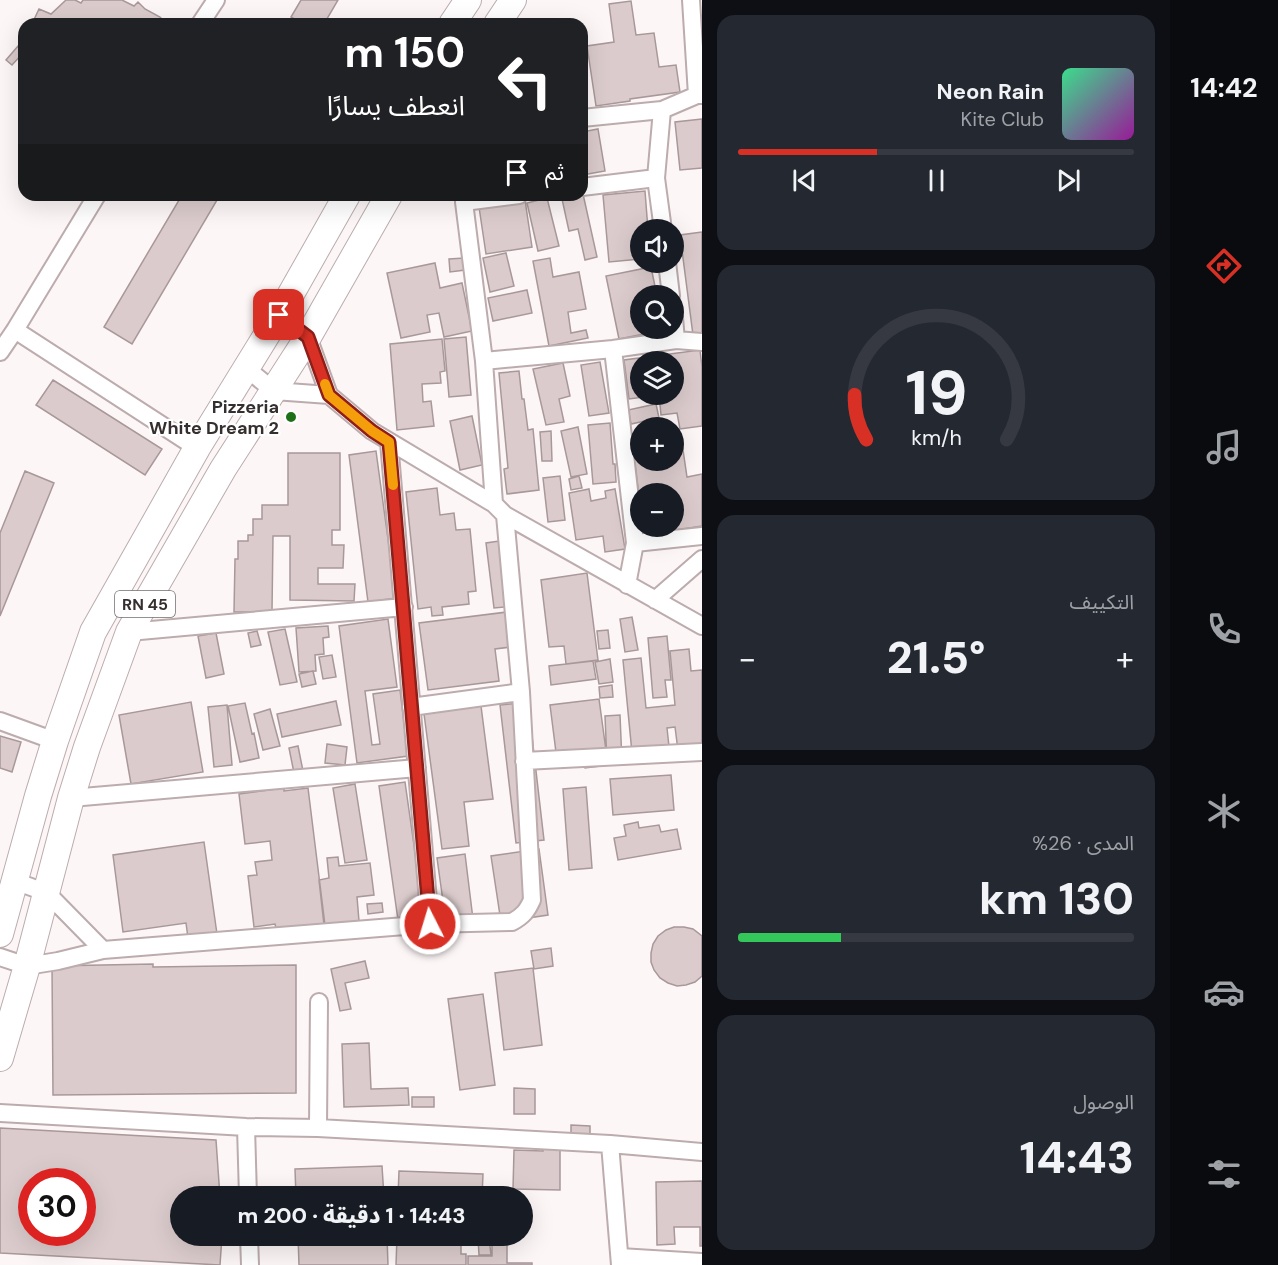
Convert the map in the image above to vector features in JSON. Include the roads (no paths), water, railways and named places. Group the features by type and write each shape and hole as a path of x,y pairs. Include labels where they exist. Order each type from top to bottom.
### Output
{"main road":[{"path":"456,18 468,0"},
{"path":"501,18 513,0"},
{"name":"RN 45","path":"0,934 38,796 93,632 197,448 279,315 344,201"},
{"name":"RN 45","path":"0,1058 47,893 71,798 129,632 223,469 308,337 386,201"}],"street":[{"path":"588,117 662,110 699,95 692,0"},
{"path":"662,110 656,178 662,219"},
{"path":"588,186 656,178"},
{"path":"0,352 93,201"},
{"path":"0,957 27,966 103,950 430,924 512,922 523,916 528,909 532,900 521,692 464,202 472,201"},
{"path":"279,315 308,337 329,395 372,431 627,585 702,626"},
{"path":"15,330 197,448"},
{"path":"484,361 613,349 676,340 702,342"},
{"path":"613,349 635,543 627,585"},
{"path":"246,368 274,391 329,395"},
{"path":"389,442 430,924"},
{"path":"635,543 702,536"},
{"path":"655,600 702,559"},
{"path":"129,632 404,607"},
{"path":"411,707 521,692"},
{"path":"0,721 55,741"},
{"path":"524,761 702,752"},
{"path":"71,798 417,768"},
{"path":"15,881 47,893 103,950"},
{"path":"318,1128 319,1002"},
{"path":"0,1113 610,1144 702,1152"},
{"path":"246,1127 248,1186"},
{"path":"610,1144 620,1261 702,1262"},
{"path":"249,1246 250,1265"}],"place":[{"name":"Pizzeria White Dream 2","path":"291,417"}]}
